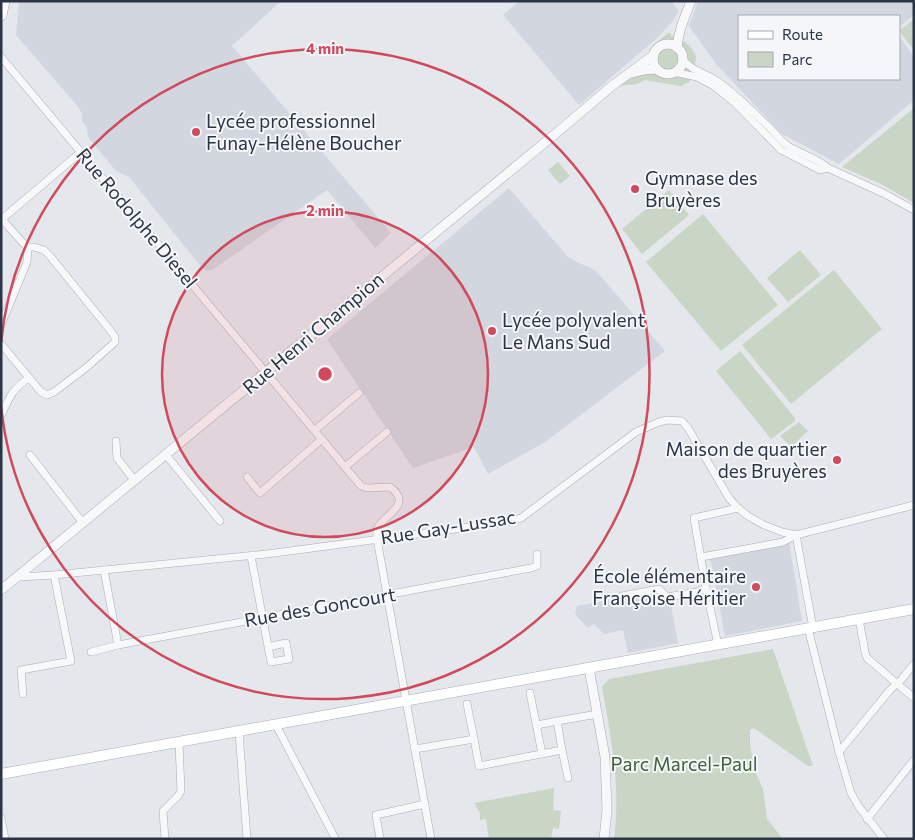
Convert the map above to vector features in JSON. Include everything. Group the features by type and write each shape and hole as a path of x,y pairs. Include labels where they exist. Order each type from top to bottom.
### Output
{"main road":[{"path":"1,15 4,1"},
{"path":"1,774 914,610"}],"street":[{"path":"677,48 678,36 691,1"},
{"path":"683,20 673,35 664,45 658,48 654,55 653,62 657,69 665,74 674,72 698,77 714,86 736,104 781,150 820,170 828,168"},
{"path":"664,45 671,45 681,52 680,66 674,72"},
{"path":"1,50 8,64"},
{"name":"Rue Henri Champion","path":"1,590 625,75 654,55"},
{"path":"1,57 8,64"},
{"path":"682,58 692,68 715,79 730,90 787,145 828,168 885,194 914,210"},
{"name":"Rue Rodolphe Diesel","path":"8,64 361,486 367,488 390,487 395,491 398,506 379,525 377,539"},
{"name":"Rue Henri Champion","path":"625,75 657,69"},
{"path":"1,344 29,378 47,395 54,392 87,367 115,342 115,337 110,330 55,261 44,250 28,247 1,218 81,152"},
{"path":"1,325 27,262 28,247"},
{"path":"1,416 15,388 29,378"},
{"path":"314,430 359,393"},
{"name":"Rue Gay-Lussac","path":"18,577 251,556 508,522 520,518 636,432 667,420 682,422 688,428 738,508 764,525 796,536"},
{"path":"345,467 387,432"},
{"path":"247,477 260,493 322,439"},
{"path":"116,441 116,458 135,480"},
{"path":"30,455 83,523"},
{"path":"166,455 220,522"},
{"path":"701,557 783,542 796,536 914,505"},
{"path":"718,645 694,518 738,508"},
{"path":"796,536 810,628 839,752 851,793 859,808 884,839"},
{"path":"377,539 431,839"},
{"name":"Rue des Goncourt","path":"91,652 118,645 531,568 537,566 537,554"},
{"path":"251,556 268,647"},
{"path":"104,570 118,645"},
{"path":"23,694 21,670 71,661 54,575"},
{"path":"622,596 658,589 667,597 697,592 706,588"},
{"path":"859,619 867,658 914,698"},
{"path":"839,752 914,664"},
{"path":"589,668 605,757 607,810 604,839"},
{"path":"530,693 542,754"},
{"path":"467,704 479,766 562,750"},
{"path":"537,725 598,714"},
{"path":"557,722 568,778"},
{"path":"276,725 334,838"},
{"path":"239,732 247,839"},
{"path":"415,749 474,739"},
{"path":"165,839 163,811 181,791 179,743"},
{"path":"867,818 914,760"},
{"path":"380,839 376,815 425,804"},
{"path":"1,818 4,839"}],"shaded area":[{"name":"Lycée professionnel Funay-Hélène Boucher","path":"19,1 281,1 232,46 391,233 375,248 327,190 212,270 208,271 202,268 129,177 116,171 88,137 87,127 82,121 82,114 79,108 16,35"},
{"path":"519,1 671,1 679,11 672,22 657,38 579,105 503,15"},
{"path":"698,1 914,1 914,15 900,26 900,15 738,15 738,80 900,80 900,37 914,57 914,100 839,164 782,134 716,64 689,26"},
{"name":"Lycée polyvalent Le Mans Sud","path":"509,188 567,256 597,272 665,351 545,442 488,474 474,447 413,468 327,339"},
{"name":"École élémentaire Françoise Héritier","path":"789,542 802,621 725,636 710,556"},
{"path":"658,591 662,594 663,601 670,600 678,643 628,653 623,630 604,634 594,624 588,628 575,614 577,606"}],"green space":[{"path":"914,19 914,50 900,32 900,30"},
{"path":"668,33 671,33 671,37 673,35 684,41 694,52 696,60 688,74 692,79 681,86 644,80 637,84 618,86 653,60 656,68 662,72 668,73 679,67 682,62 682,56 678,49 672,45 664,45 667,40 656,43"},
{"path":"668,48 676,51 679,59 676,67 668,70 660,67 657,59 660,51"},
{"path":"914,108 914,203 881,184 842,167"},
{"path":"558,162 570,176 560,184 548,170"},
{"path":"669,190 689,215 642,254 622,229"},
{"path":"703,214 778,305 721,351 646,262"},
{"path":"800,250 821,275 788,302 767,278"},
{"path":"834,270 882,329 791,404 742,345"},
{"path":"740,351 795,418 795,421 771,439 716,371"},
{"path":"799,422 808,431 791,447 780,436"},
{"name":"Parc Marcel-Paul","path":"773,649 813,766 808,766 754,728 750,730 750,746 756,773 763,789 767,819 783,839 614,839 616,781 612,743 602,687 609,679"},
{"path":"554,788 553,810 561,811 559,829 553,828 551,839 489,839 486,819 480,820 480,813 474,803"}],"place":[{"name":"Lycée professionnel Funay-Hélène Boucher","path":"196,132"},
{"name":"Gymnase des Bruyères","path":"635,189"},
{"name":"Lycée polyvalent Le Mans Sud","path":"492,331"},
{"name":"Maison de quartier des Bruyères","path":"837,460"},
{"name":"École élémentaire Françoise Héritier","path":"756,587"}]}
